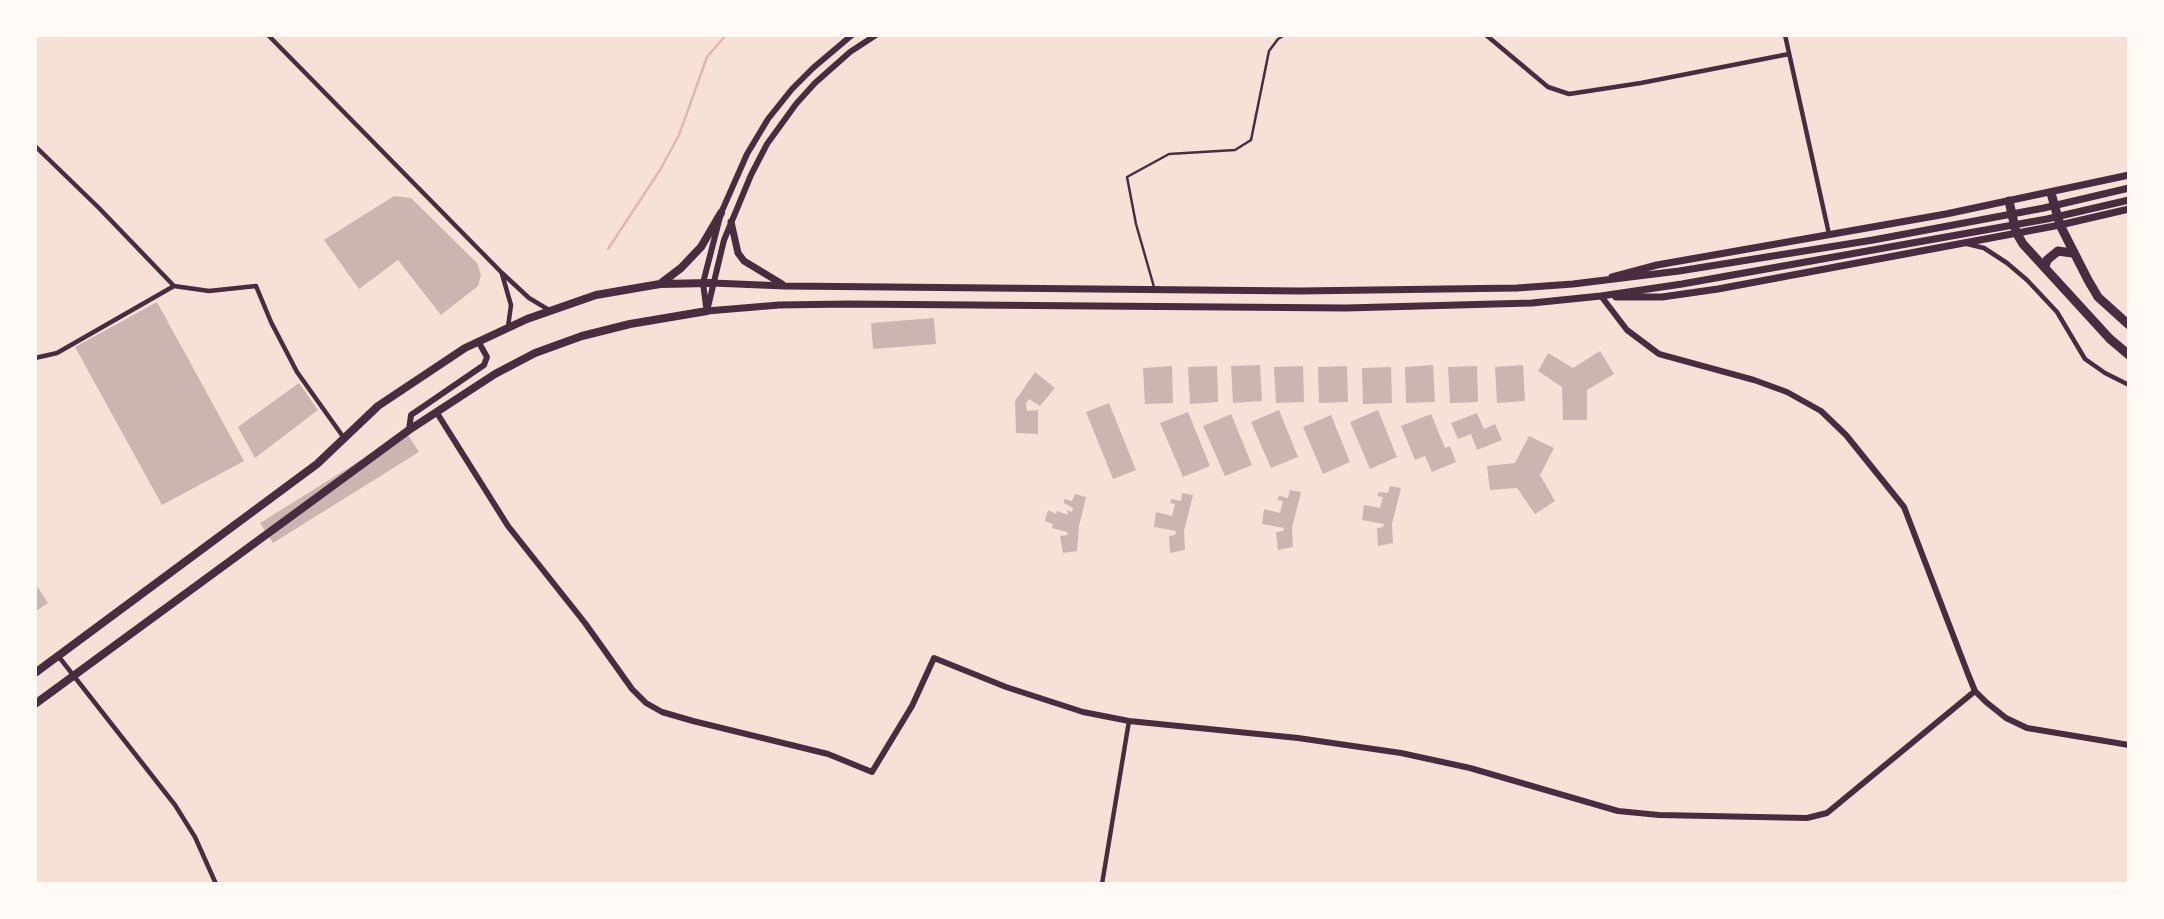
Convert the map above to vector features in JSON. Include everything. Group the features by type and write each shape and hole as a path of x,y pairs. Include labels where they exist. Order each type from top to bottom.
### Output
{"highway":[{"path":"2051,193 2072,253 2098,297 2129,325"},
{"path":"2009,201 2017,232 2024,244 2110,339 2129,355"},
{"path":"660,284 692,257 707,239 721,213"},
{"path":"2045,267 2047,260 2058,251 2072,253"},
{"path":"35,673 317,464 365,417 397,392 478,341 550,311 610,292 660,284 708,283"},
{"path":"35,704 409,430 495,374 550,347 582,336 707,311"}],"main road":[{"path":"1598,282 1657,264 1946,214 2129,175"},
{"path":"708,283 1155,290 1517,288 1598,282 1873,240 2044,208 2129,188"},
{"path":"707,311 779,305 900,304 1346,308 1503,305 1641,290 2034,221 2129,200"},
{"path":"1601,296 1632,298 1684,295 2060,225 2129,209"},
{"path":"1946,214 1952,244"},
{"path":"731,222 738,253 744,261 785,286"},
{"path":"899,287 900,304"}],"street":[{"path":"268,35 502,273 529,298 550,311"},
{"path":"707,311 708,283 721,213 747,154 768,119 813,68 852,35"},
{"path":"708,283 758,161 796,104 829,69 876,35"},
{"path":"1486,35 1548,87 1569,94 1789,54"},
{"path":"1785,35 1829,234"},
{"path":"35,146 174,286 209,291 256,286 297,372 344,438"},
{"path":"1952,244 1969,244 1984,248 2007,263 2043,295 2057,312 2085,359 2129,385"},
{"path":"502,273 510,298 508,327"},
{"path":"35,358 57,354 174,286"},
{"path":"1601,296 1627,330 1659,354 1787,392 1821,411 1846,435 1904,507 1975,691 2006,718 2027,728 2129,745"},
{"path":"409,430 411,415 484,365 487,357 478,341"},
{"path":"437,413 508,526 585,623 632,689 646,703 685,719 828,754 872,772 912,706 934,658 1083,712 1129,721 1286,737 1401,753 1470,768 1618,811 1659,815 1807,818 1827,813 1975,691"},
{"path":"58,656 175,805 195,837 216,884"},
{"path":"1102,884 1129,721"}],"lane":[{"path":"1155,290 1136,224 1127,177 1169,154 1235,150 1251,140 1269,51 1284,35"}],"building":[{"path":"394,196 411,198 477,263 481,275 478,286 441,315 398,260 359,289 324,240"},
{"path":"157,302 244,461 162,505 75,347"},
{"path":"934,318 936,344 873,349 871,323"},
{"path":"1600,351 1614,374 1587,390 1587,420 1563,420 1562,387 1538,371 1548,353 1573,368"},
{"path":"1260,365 1262,401 1233,403 1231,366"},
{"path":"1433,365 1435,402 1406,403 1405,367"},
{"path":"1523,365 1525,401 1497,403 1495,367"},
{"path":"1172,366 1173,403 1145,404 1143,368"},
{"path":"1217,366 1218,402 1190,404 1188,367"},
{"path":"1303,366 1304,402 1276,403 1274,367"},
{"path":"1347,366 1348,402 1319,403 1318,367"},
{"path":"1477,366 1478,402 1450,403 1448,367"},
{"path":"1391,367 1392,403 1363,404 1362,368"},
{"path":"1035,372 1055,388 1040,406 1029,399 1026,403 1027,411 1038,410 1038,434 1016,433 1015,401"},
{"path":"299,383 318,410 255,458 238,427"},
{"path":"1109,403 1136,470 1113,479 1086,412"},
{"path":"1279,410 1298,457 1271,468 1251,422"},
{"path":"1378,410 1397,457 1370,469 1350,422"},
{"path":"1188,412 1210,466 1183,477 1160,423"},
{"path":"1477,413 1484,429 1495,424 1502,440 1477,450 1471,434 1458,439 1451,423"},
{"path":"1231,414 1252,465 1225,476 1203,426"},
{"path":"1431,414 1445,448 1450,446 1456,462 1432,472 1425,456 1415,460 1401,426"},
{"path":"1331,415 1350,462 1323,474 1303,427"},
{"path":"406,432 419,452 273,543 260,523"},
{"path":"1529,436 1554,448 1540,475 1555,501 1535,514 1517,488 1490,490 1487,466 1515,463"},
{"path":"1390,486 1401,488 1392,524 1393,543 1378,546 1377,528 1383,527 1384,524 1362,520 1364,505 1380,508 1383,497 1377,496 1379,492 1388,493"},
{"path":"1290,490 1301,492 1292,528 1293,547 1278,550 1276,532 1283,531 1284,528 1262,524 1264,509 1280,513 1283,501 1277,500 1279,496 1288,498"},
{"path":"1182,493 1193,495 1184,531 1185,550 1170,553 1169,536 1175,535 1176,531 1154,527 1156,512 1172,516 1175,504 1170,503 1171,499 1181,501"},
{"path":"1075,494 1086,497 1079,526 1077,551 1063,553 1060,536 1068,535 1067,532 1052,528 1053,524 1045,521 1048,510 1068,515 1067,510 1072,512 1073,508 1064,503 1064,499 1072,501"},
{"path":"35,583 48,603 35,612"}],"waterway":[{"path":"608,249 660,170 679,135 707,57 726,35"}]}
